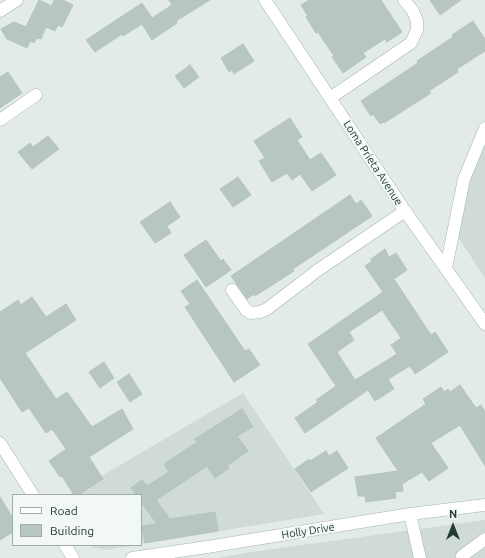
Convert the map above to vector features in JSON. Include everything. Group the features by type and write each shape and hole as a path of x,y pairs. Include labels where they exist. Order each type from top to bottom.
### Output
{"street":[{"path":"0,11 17,0"},
{"name":"Loma Prieta Avenue","path":"265,0 405,211 485,324"},
{"path":"330,98 411,43 417,30 417,21 413,11 404,0"},
{"path":"0,120 36,95"},
{"path":"446,268 464,179 485,128"},
{"path":"232,290 246,310 254,313 267,309 318,270 405,211"},
{"path":"0,443 32,494"},
{"name":"Holly Drive","path":"132,558 209,553 410,514 485,505"},
{"path":"410,514 420,558"},
{"path":"462,556 485,539"},
{"path":"66,546 73,558"}],"shaded area":[{"path":"485,123 485,278 450,225"},
{"path":"243,393 324,514 142,544 142,494 71,494"},
{"path":"485,520 485,558 217,558 251,552"},
{"path":"92,546 131,546 105,550"}],"building":[{"path":"39,0 52,6 54,0 63,0 73,5 62,27 58,25 55,31 46,27 41,39 37,38 34,43 30,41 27,48 7,39 1,29 14,22 26,27"},
{"path":"169,0 210,0 176,21 177,23 152,40 142,24 123,36 122,34 95,52 86,40 142,3 152,18 172,5"},
{"path":"309,0 381,0 402,32 387,42 385,39 363,53 366,57 343,73 332,57 334,56 318,32 316,33 306,17 308,16 301,5"},
{"path":"430,0 461,0 440,15"},
{"path":"473,21 485,39 485,51 457,69 458,72 429,91 431,93 384,123 383,122 380,124 373,114 371,116 361,101 418,63 417,61 453,37 452,35"},
{"path":"243,44 254,61 234,74 232,70 229,72 221,58"},
{"path":"190,65 199,77 184,88 175,76"},
{"path":"8,72 22,93 0,108 0,77"},
{"path":"290,118 302,137 297,140 310,160 321,153 336,175 312,191 300,174 292,180 287,173 272,182 259,161 265,158 254,141"},
{"path":"48,136 59,149 32,169 18,152 30,143 33,147"},
{"path":"238,177 251,195 233,207 220,189"},
{"path":"350,195 356,204 361,200 372,216 293,269 294,271 255,296 254,294 247,299 231,276"},
{"path":"170,202 180,217 167,226 171,233 155,243 140,222"},
{"path":"206,240 221,261 223,259 231,270 206,287 184,255"},
{"path":"385,249 389,257 396,253 407,270 394,279 431,335 435,332 448,352 415,374 410,366 388,379 394,389 375,401 368,390 305,433 295,418 318,402 316,400 336,386 308,344 383,292 365,266 372,261 371,259","holes":["382,310 401,338 391,345 397,354 355,380 337,352 354,340 349,332"]},
{"path":"197,280 245,351 249,349 260,365 234,382 185,307 190,304 181,291"},
{"path":"32,297 46,317 66,304 76,320 25,353 56,399 67,392 92,427 122,409 133,429 89,457 103,479 80,494 73,494 62,476 60,477 49,461 66,449 52,429 46,433 29,408 22,412 0,378 0,312 18,300 21,305"},
{"path":"104,362 114,378 100,388 89,372"},
{"path":"129,374 142,394 130,402 117,382"},
{"path":"460,385 476,408 481,405 485,412 485,466 460,425 431,443 448,468 429,481 422,472 402,484 403,491 395,492 396,498 366,502 365,496 358,496 355,477 398,471 376,438 426,404 423,399 441,387 444,392 448,389 450,392"},
{"path":"242,409 253,427 237,436 248,451 227,466 229,468 215,478 207,466 156,500 170,519 215,512 218,531 145,543 142,526 157,524 142,503 142,494 135,494 131,488 142,480 147,486 169,472 164,464 197,442 195,439"},
{"path":"326,451 329,456 337,451 348,468 311,492 295,469 309,459 310,461"},
{"path":"0,497 12,516 12,533 0,540"}]}
